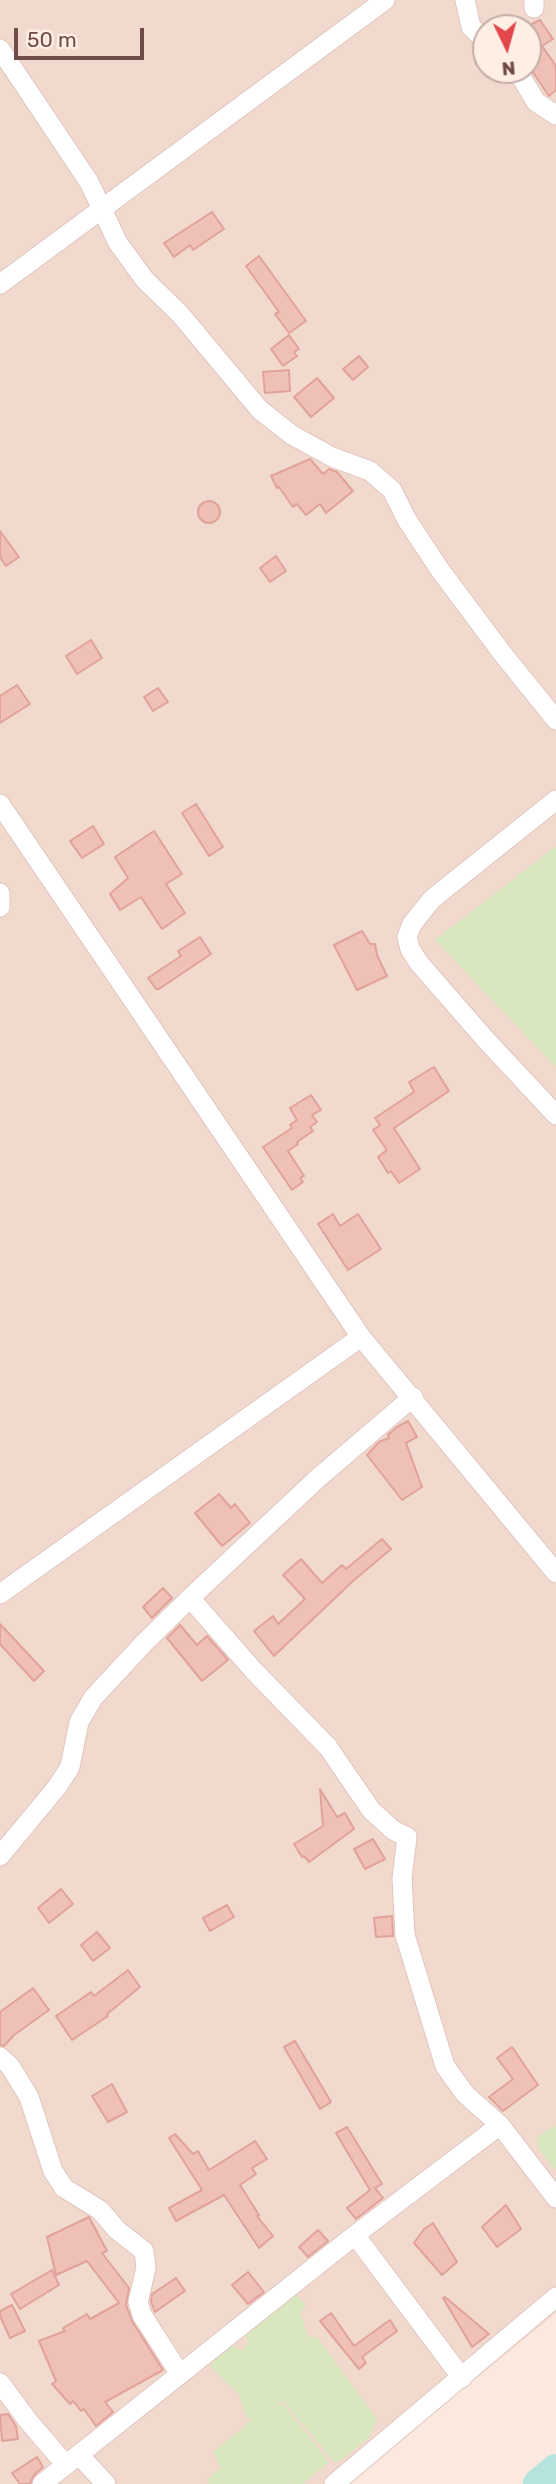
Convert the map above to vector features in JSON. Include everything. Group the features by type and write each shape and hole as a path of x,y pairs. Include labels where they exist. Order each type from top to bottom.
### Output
{"street":[{"path":"0,284 385,0"},
{"path":"465,0 472,28"},
{"path":"0,49 89,182 118,243 145,280 180,314 260,410 292,436 332,457 370,471 393,490 407,520 440,570 556,720"},
{"path":"525,84 536,102 556,116"},
{"path":"556,800 432,899 412,923 407,937 410,949 419,963 556,1115"},
{"path":"0,804 361,1337 556,1573"},
{"path":"0,893 0,907"},
{"path":"0,1594 361,1337"},
{"path":"0,1856 71,1767 79,1722 93,1698 190,1598 318,1478 413,1397"},
{"path":"190,1598 254,1671 328,1747 371,1810 393,1830 407,1837 402,1878 405,1935 445,2066 466,2094 499,2125 556,2198"},
{"path":"0,2057 10,2066 29,2097 53,2171 64,2188 100,2210 117,2230 144,2251 146,2268 138,2302 142,2315 180,2374"},
{"path":"42,2484 355,2235 499,2125"},
{"path":"355,2235 462,2378"},
{"path":"334,2484 556,2297"},
{"path":"0,2383 29,2421 73,2460 106,2484"}],"shaded area":[{"path":"0,0 556,0 556,2313 347,2484 0,2484"}],"green space":[{"path":"556,846 556,1067 435,940"},
{"path":"556,2125 556,2171 538,2148 537,2137"},
{"path":"285,2295 297,2295 306,2306 300,2311 308,2337 317,2337 377,2419 369,2437 342,2460 334,2462 284,2402 276,2401 285,2406 329,2462 302,2484 209,2484 206,2480 221,2467 213,2452 248,2421 252,2422 244,2412 238,2393 211,2367 211,2354 227,2344 241,2350 248,2344 245,2334 266,2310 281,2310"}],"building":[{"path":"542,23 553,39 542,46"},
{"path":"542,46 556,66 556,90 549,96 541,84"},
{"path":"212,212 224,229 193,250 190,245 174,257 164,243"},
{"path":"259,256 306,321 289,333 275,314 279,312 246,266"},
{"path":"289,335 299,349 294,352 297,356 283,366 271,349"},
{"path":"359,356 368,367 353,380 343,369"},
{"path":"289,370 290,391 265,393 263,372"},
{"path":"317,378 334,398 311,417 294,397"},
{"path":"310,459 323,474 329,469 337,472 353,491 326,513 320,504 306,515 297,504 293,507 271,476"},
{"path":"209,501 217,504 220,512 217,520 209,523 201,520 198,512 201,504"},
{"path":"0,531 19,557 6,566 0,557"},
{"path":"276,556 286,571 270,582 260,568"},
{"path":"91,640 102,658 77,674 66,656"},
{"path":"17,685 30,704 0,723 0,696"},
{"path":"158,688 168,702 153,711 144,697"},
{"path":"196,804 223,847 209,856 182,813"},
{"path":"93,826 104,844 82,858 70,841"},
{"path":"154,831 182,874 166,884 185,913 162,929 141,897 120,910 110,894 128,878 115,857"},
{"path":"362,931 370,944 375,944 387,976 357,990 334,945"},
{"path":"200,937 211,954 156,989 148,978 181,956 178,951"},
{"path":"434,1067 449,1091 394,1128 420,1169 399,1183 391,1171 388,1173 378,1157 387,1150 373,1130 380,1125 375,1118 414,1092 409,1082"},
{"path":"311,1095 321,1110 312,1115 317,1122 310,1127 313,1131 288,1151 304,1176 300,1178 303,1182 292,1190 263,1147 292,1128 290,1125 297,1120 290,1108"},
{"path":"333,1214 340,1226 358,1214 381,1249 348,1270 318,1224"},
{"path":"408,1421 417,1437 406,1443 422,1487 402,1500 367,1455 379,1442 389,1438 388,1435 397,1427"},
{"path":"219,1494 231,1508 235,1504 250,1523 222,1546 195,1513"},
{"path":"382,1539 391,1549 274,1656 254,1631 273,1616 278,1624 305,1599 283,1575 301,1559 322,1583 342,1565 346,1569"},
{"path":"163,1588 172,1598 152,1618 143,1607"},
{"path":"0,1624 44,1671 34,1681 0,1644"},
{"path":"180,1625 197,1645 207,1636 228,1660 202,1681 167,1638"},
{"path":"320,1789 337,1817 345,1813 354,1829 309,1862 302,1857 294,1844 323,1826"},
{"path":"373,1839 385,1859 365,1869 354,1849"},
{"path":"61,1889 73,1904 49,1923 38,1908"},
{"path":"227,1905 234,1917 210,1931 203,1918"},
{"path":"392,1916 393,1936 376,1937 374,1918"},
{"path":"97,1932 110,1948 93,1961 81,1945"},
{"path":"128,1970 140,1987 107,2014 108,2016 72,2040 56,2016 91,1992 94,1996"},
{"path":"33,1988 49,2010 14,2035 4,2046 0,2045 0,2012"},
{"path":"295,2041 331,2102 320,2109 284,2047"},
{"path":"512,2047 538,2085 503,2111 489,2097 513,2079 497,2058"},
{"path":"112,2084 127,2112 108,2122 92,2096"},
{"path":"347,2127 382,2184 375,2188 383,2198 356,2219 347,2208 370,2190 336,2133"},
{"path":"175,2134 193,2154 198,2151 209,2170 255,2141 267,2159 252,2168 256,2174 240,2185 259,2215 257,2216 273,2236 259,2248 224,2195 176,2221 169,2208 202,2190 169,2138"},
{"path":"506,2205 521,2229 497,2247 482,2227"},
{"path":"89,2217 107,2251 102,2253 129,2288 126,2305 132,2321 163,2370 105,2402 113,2412 96,2426 84,2409 81,2411 73,2401 70,2404 52,2384 56,2381 39,2341 65,2331 63,2328 87,2314 90,2319 119,2303 87,2261 56,2275 47,2237"},
{"path":"433,2223 457,2262 442,2275 414,2243 424,2229"},
{"path":"318,2230 328,2241 308,2257 299,2247"},
{"path":"52,2270 59,2285 20,2309 11,2294"},
{"path":"248,2272 264,2292 248,2304 232,2285"},
{"path":"176,2278 185,2291 155,2312 151,2302 152,2294"},
{"path":"443,2298 489,2334 472,2347"},
{"path":"12,2305 25,2331 10,2338 0,2311"},
{"path":"331,2313 354,2346 390,2320 397,2331 362,2357 366,2363 359,2369 320,2321"},
{"path":"8,2414 16,2426 18,2439 2,2441 0,2415"},
{"path":"37,2457 43,2467 34,2475 30,2484 20,2484 12,2473"}],"waterway":[{"path":"539,2484 556,2470"}]}
